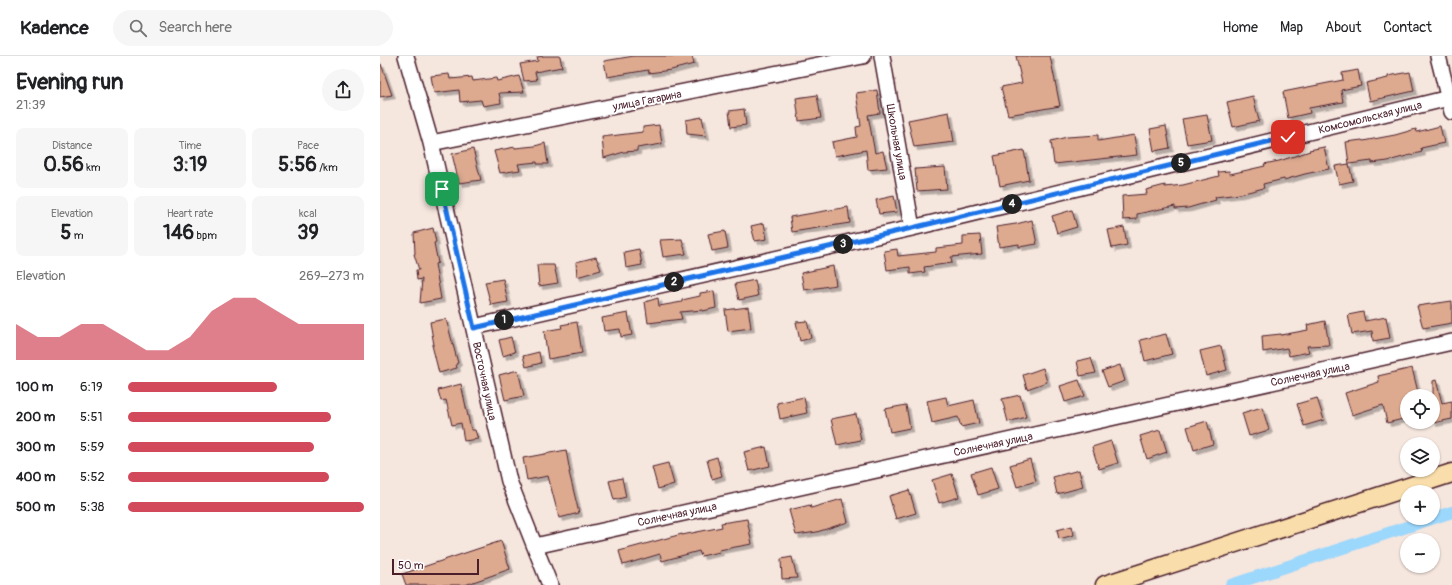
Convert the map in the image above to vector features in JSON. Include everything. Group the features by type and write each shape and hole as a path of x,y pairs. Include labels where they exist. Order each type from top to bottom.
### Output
{"main road":[{"path":"1105,585 1452,473"}],"street":[{"name":"Восточная улица","path":"406,56 431,143 509,481 550,585"},
{"name":"улица Гагарина","path":"431,143 863,56"},
{"name":"Школьная улица","path":"882,56 912,228"},
{"path":"1438,56 1450,105"},
{"name":"Комсомольская улица","path":"474,328 1450,105"},
{"name":"Солнечная улица","path":"535,546 1452,342"}],"building":[{"path":"560,56 562,67 535,72 537,80 524,81 520,64 538,61 537,57"},
{"path":"634,56 692,56 694,64 671,70 649,73 648,70 607,77 604,61"},
{"path":"1016,56 1050,56 1060,106 1008,115 1001,87 1022,83"},
{"path":"381,64 392,95 380,97"},
{"path":"1358,70 1361,86 1341,90 1343,102 1309,108 1310,113 1288,118 1283,92 1343,80 1342,73"},
{"path":"1410,72 1414,91 1370,101 1366,83 1388,78 1388,76"},
{"path":"449,74 450,79 472,77 473,81 496,78 497,81 519,76 524,92 499,93 501,103 483,106 481,100 460,102 459,90 434,93 431,76"},
{"path":"877,90 880,113 868,115 875,153 883,151 887,168 868,170 866,150 835,156 832,142 857,137 856,127 861,126 856,93"},
{"path":"817,95 821,118 799,121 796,98"},
{"path":"1253,96 1259,121 1233,127 1227,102"},
{"path":"744,109 746,125 731,127 729,111"},
{"path":"949,112 954,142 914,147 908,120"},
{"path":"1207,115 1212,140 1187,144 1182,119"},
{"path":"702,117 706,136 687,134 686,120"},
{"path":"659,125 662,144 637,148 637,151 624,152 604,158 602,137 643,132 643,127"},
{"path":"1166,126 1170,148 1154,151 1150,129"},
{"path":"1440,126 1444,143 1421,148 1422,152 1388,161 1372,163 1372,161 1349,164 1346,142 1363,141 1395,135 1416,129 1417,132"},
{"path":"1098,135 1098,141 1134,135 1137,155 1054,164 1051,141 1067,137"},
{"path":"545,143 548,164 537,164 537,162 518,164 520,170 500,173 494,151 515,147 535,146"},
{"path":"1324,147 1329,169 1263,184 1264,188 1240,194 1215,197 1216,200 1188,208 1175,209 1175,206 1137,214 1137,219 1123,220 1122,196 1147,194 1146,190 1165,185 1165,187 1183,185 1219,176 1218,172 1229,171 1230,174 1265,166 1264,164 1279,161 1310,151 1309,150"},
{"path":"473,149 481,180 459,183 452,154"},
{"path":"1024,150 1029,180 1000,186 994,156"},
{"path":"1349,164 1353,181 1339,184 1335,166"},
{"path":"945,167 947,189 917,191 915,169"},
{"path":"894,196 897,212 879,214 876,200"},
{"path":"848,207 850,223 792,232 790,217"},
{"path":"1072,210 1077,227 1057,233 1052,216"},
{"path":"1032,220 1037,244 1019,247 1019,244 999,247 996,227"},
{"path":"764,223 767,239 755,241 751,226"},
{"path":"1124,227 1127,245 1112,248 1108,230"},
{"path":"433,228 438,263 435,264 441,299 420,303 422,279 417,280 416,270 419,270 414,254 414,233"},
{"path":"725,231 728,248 712,251 708,234"},
{"path":"980,235 982,254 951,257 952,263 924,267 925,272 910,274 910,267 887,270 884,251 897,249 898,256 936,252 936,248 963,245 963,236"},
{"path":"682,239 686,254 663,257 660,240"},
{"path":"639,249 642,265 626,268 624,252"},
{"path":"596,257 601,270 577,277 576,262"},
{"path":"537,265 554,265 558,283 539,286"},
{"path":"833,266 836,285 804,290 801,273"},
{"path":"503,279 508,302 491,305 485,282"},
{"path":"755,280 758,296 739,300 735,284"},
{"path":"714,291 716,308 703,311 680,312 682,319 648,323 645,302 658,298 659,306 682,302 682,300 700,296 700,293"},
{"path":"1452,301 1452,323 1423,328 1417,306"},
{"path":"748,307 751,328 728,331 725,310"},
{"path":"1363,312 1365,321 1386,317 1390,338 1373,341 1372,331 1352,334 1348,315"},
{"path":"628,313 632,335 621,337 620,329 604,331 602,318"},
{"path":"446,319 458,363 456,364 457,368 439,373 432,345 434,345 430,322"},
{"path":"807,321 811,338 800,341 796,322"},
{"path":"1325,321 1329,345 1307,346 1309,352 1289,356 1287,348 1263,352 1262,336 1281,335 1308,330 1307,325"},
{"path":"577,322 582,353 548,359 544,331 562,328 561,325"},
{"path":"1166,334 1172,354 1145,361 1140,340"},
{"path":"511,337 515,352 503,356 499,340"},
{"path":"1221,346 1227,370 1206,376 1200,351"},
{"path":"539,352 541,363 526,367 523,356"},
{"path":"1091,358 1096,373 1080,376 1077,361"},
{"path":"1120,365 1125,381 1108,387 1102,371"},
{"path":"1043,368 1047,382 1027,389 1023,375"},
{"path":"1412,368 1417,389 1400,389 1400,420 1387,423 1383,405 1352,415 1345,393 1379,382 1378,376"},
{"path":"518,370 524,396 505,400 499,375"},
{"path":"1079,380 1085,396 1065,402 1060,386"},
{"path":"1436,380 1438,389 1433,389 1433,381"},
{"path":"461,384 471,430 475,430 478,439 464,441 461,423 452,425 446,400 441,401 438,390"},
{"path":"1020,395 1026,417 1008,422 1002,399"},
{"path":"1440,395 1442,403 1452,401 1452,419 1440,422"},
{"path":"804,397 807,413 780,419 777,403"},
{"path":"946,397 948,406 974,400 979,423 961,427 958,417 932,423 927,401"},
{"path":"1317,398 1324,420 1304,426 1297,404"},
{"path":"906,405 910,428 890,432 885,409"},
{"path":"1262,407 1269,430 1249,436 1242,413"},
{"path":"856,414 861,440 837,445 831,419"},
{"path":"1207,421 1213,444 1194,450 1187,427"},
{"path":"1160,430 1167,452 1147,459 1140,436"},
{"path":"1111,441 1118,463 1099,469 1092,447"},
{"path":"766,447 770,466 749,471 744,452"},
{"path":"566,450 569,472 579,513 559,518 548,476 527,480 523,458"},
{"path":"717,457 722,476 712,479 707,460"},
{"path":"1030,459 1036,481 1017,487 1010,465"},
{"path":"668,463 674,484 658,489 652,467"},
{"path":"991,467 998,489 978,495 971,473"},
{"path":"1079,470 1083,487 1057,494 1053,477"},
{"path":"952,474 959,497 939,503 932,480"},
{"path":"622,478 626,497 614,500 609,481"},
{"path":"909,490 916,513 896,519 889,496"},
{"path":"842,499 848,522 817,532 796,535 789,510 810,505 811,508"},
{"path":"747,519 752,544 719,550 720,552 701,556 699,551 662,561 660,554 623,565 619,551 682,534 722,527 721,523"},
{"path":"1072,526 1074,535 1059,539 1057,530"},
{"path":"501,541 510,569 465,585 406,585 402,574"},
{"path":"792,557 797,578 782,579 781,559"}],"waterway":[{"path":"1231,585 1452,512"}],"route":[{"path":"442,189 474,328 912,228 1288,137"}]}
